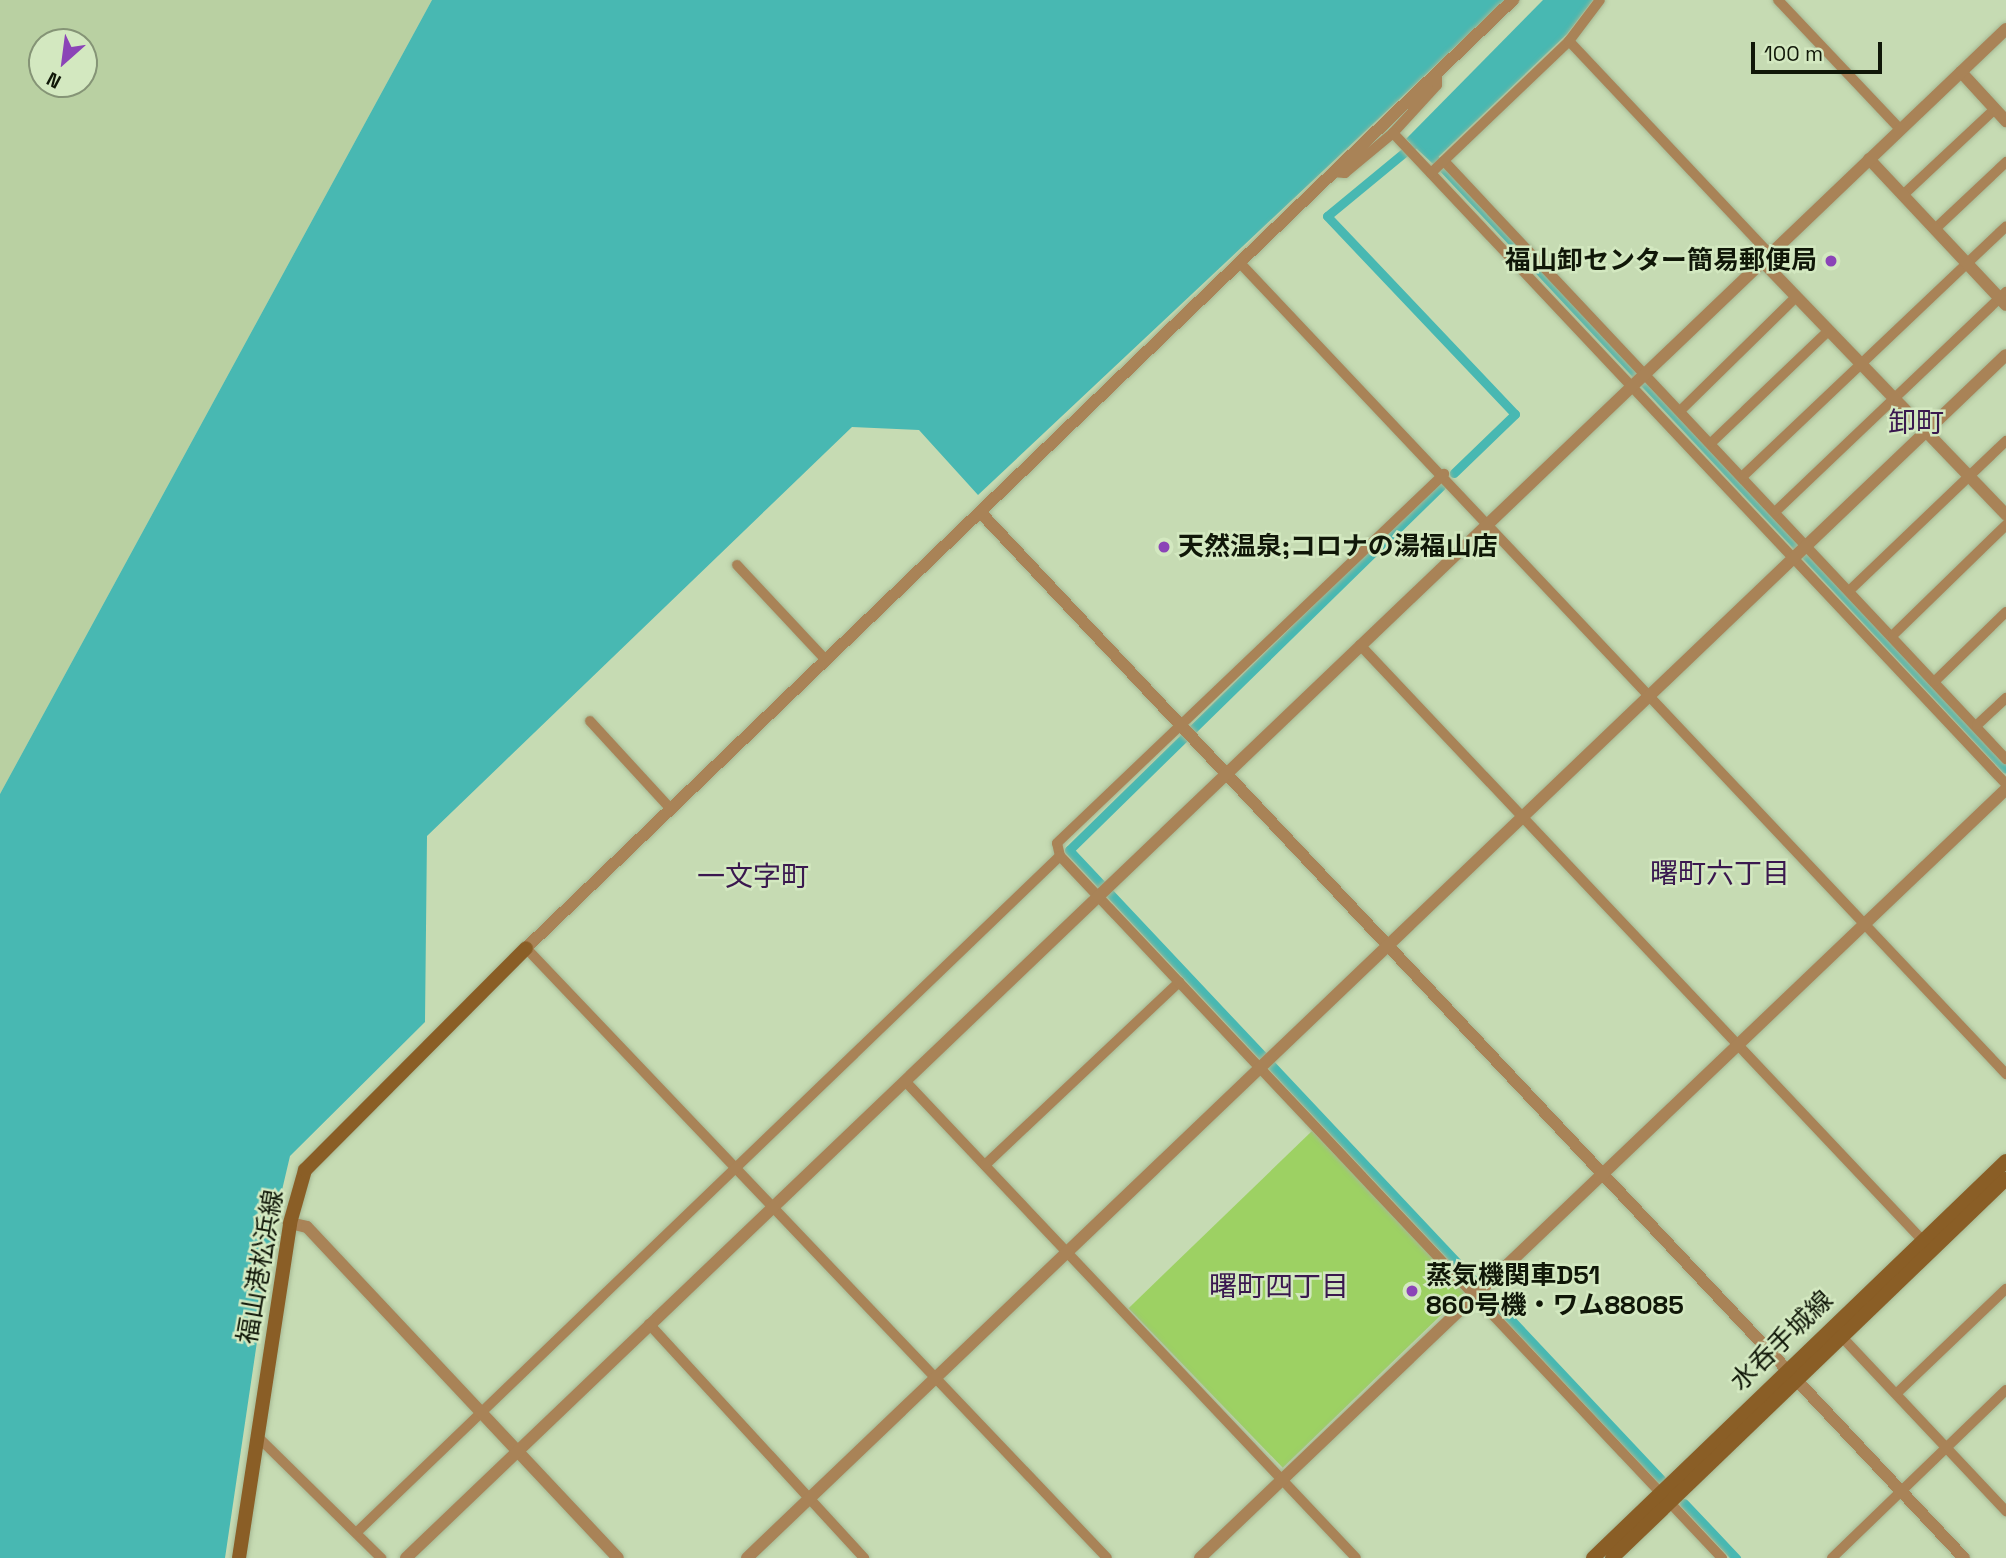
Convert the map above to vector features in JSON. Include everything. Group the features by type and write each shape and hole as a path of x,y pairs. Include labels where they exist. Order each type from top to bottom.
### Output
{"main road":[{"name":"福山港松浜線","path":"239,1558 290,1223 315,1154 526,948"},
{"name":"水呑手城線","path":"1792,1375 1841,1336 2006,1161"},
{"name":"水呑手城線","path":"1593,1558 1665,1498 1927,1245 2006,1179"},
{"name":"水呑手城線","path":"1612,1558 1665,1498"}],"street":[{"path":"1107,1558 933,1378 738,1165 526,948 1513,0"},
{"path":"1438,167 1569,41 1601,0"},
{"path":"1778,0 1900,129"},
{"path":"406,1558 2006,29"},
{"path":"1569,41 1765,257 1796,297 2006,516"},
{"path":"1961,72 2006,121"},
{"path":"1333,172 1345,173 1397,137 1437,85 1437,75"},
{"path":"1903,195 1995,109"},
{"path":"1397,137 1416,157 1438,167 1638,379 1801,552 2006,783"},
{"path":"1776,511 2004,298 1868,159"},
{"path":"1935,229 2006,162"},
{"path":"1438,167 1638,379 1682,409 1776,511 1801,552 1850,590 2006,759"},
{"path":"1744,475 2006,226"},
{"path":"1240,263 1444,474 1648,695 2006,1074"},
{"path":"1682,409 1796,297"},
{"path":"1712,442 1829,330"},
{"path":"747,1558 2006,355"},
{"path":"1850,590 2006,441"},
{"path":"1444,474 1182,727 1056,843 1060,856 1104,892 1179,982 1265,1063 1480,1292 1722,1558"},
{"path":"980,512 1964,1558"},
{"path":"1893,635 2006,526"},
{"path":"737,565 826,660"},
{"path":"1935,681 2006,612"},
{"path":"1360,645 1927,1245"},
{"path":"1977,725 2006,698"},
{"path":"590,721 671,809"},
{"path":"1200,1558 2006,789"},
{"path":"357,1532 1060,856"},
{"path":"985,1165 1179,982"},
{"path":"905,1081 1356,1558"},
{"path":"290,1223 307,1227 618,1558"},
{"path":"1897,1394 2006,1289"},
{"path":"649,1324 864,1558"},
{"path":"1841,1336 2006,1511"},
{"path":"1832,1558 2006,1390"},
{"path":"258,1437 381,1558"}],"shaded area":[{"path":"0,0 432,0 0,794"}],"green space":[{"path":"1312,1131 1466,1291 1283,1468 1129,1308"}],"water":[{"path":"432,0 1505,0 978,495 919,430 852,427 427,836 425,1022 290,1156 275,1220 225,1558 0,1558 0,794"},
{"path":"1543,0 1593,0 1567,34 1432,163 1406,139"}],"waterway":[{"path":"1412,146 1327,216 1515,414 1454,473"},
{"path":"1428,152 2006,769"},
{"path":"1441,486 1069,850 1661,1479"},
{"path":"1684,1503 1736,1558"}],"place":[{"name":"福山卸センター簡易郵便局","path":"1831,261"},
{"name":"天然温泉;コロナの湯福山店","path":"1164,547"},
{"name":"蒸気機関車D51 860号機・ワム88085","path":"1412,1291"}],"district":[{"name":"卸町","path":"1916,422"},
{"name":"曙町六丁目","path":"1720,873"},
{"name":"一文字町","path":"753,876"},
{"name":"曙町四丁目","path":"1279,1286"}]}
